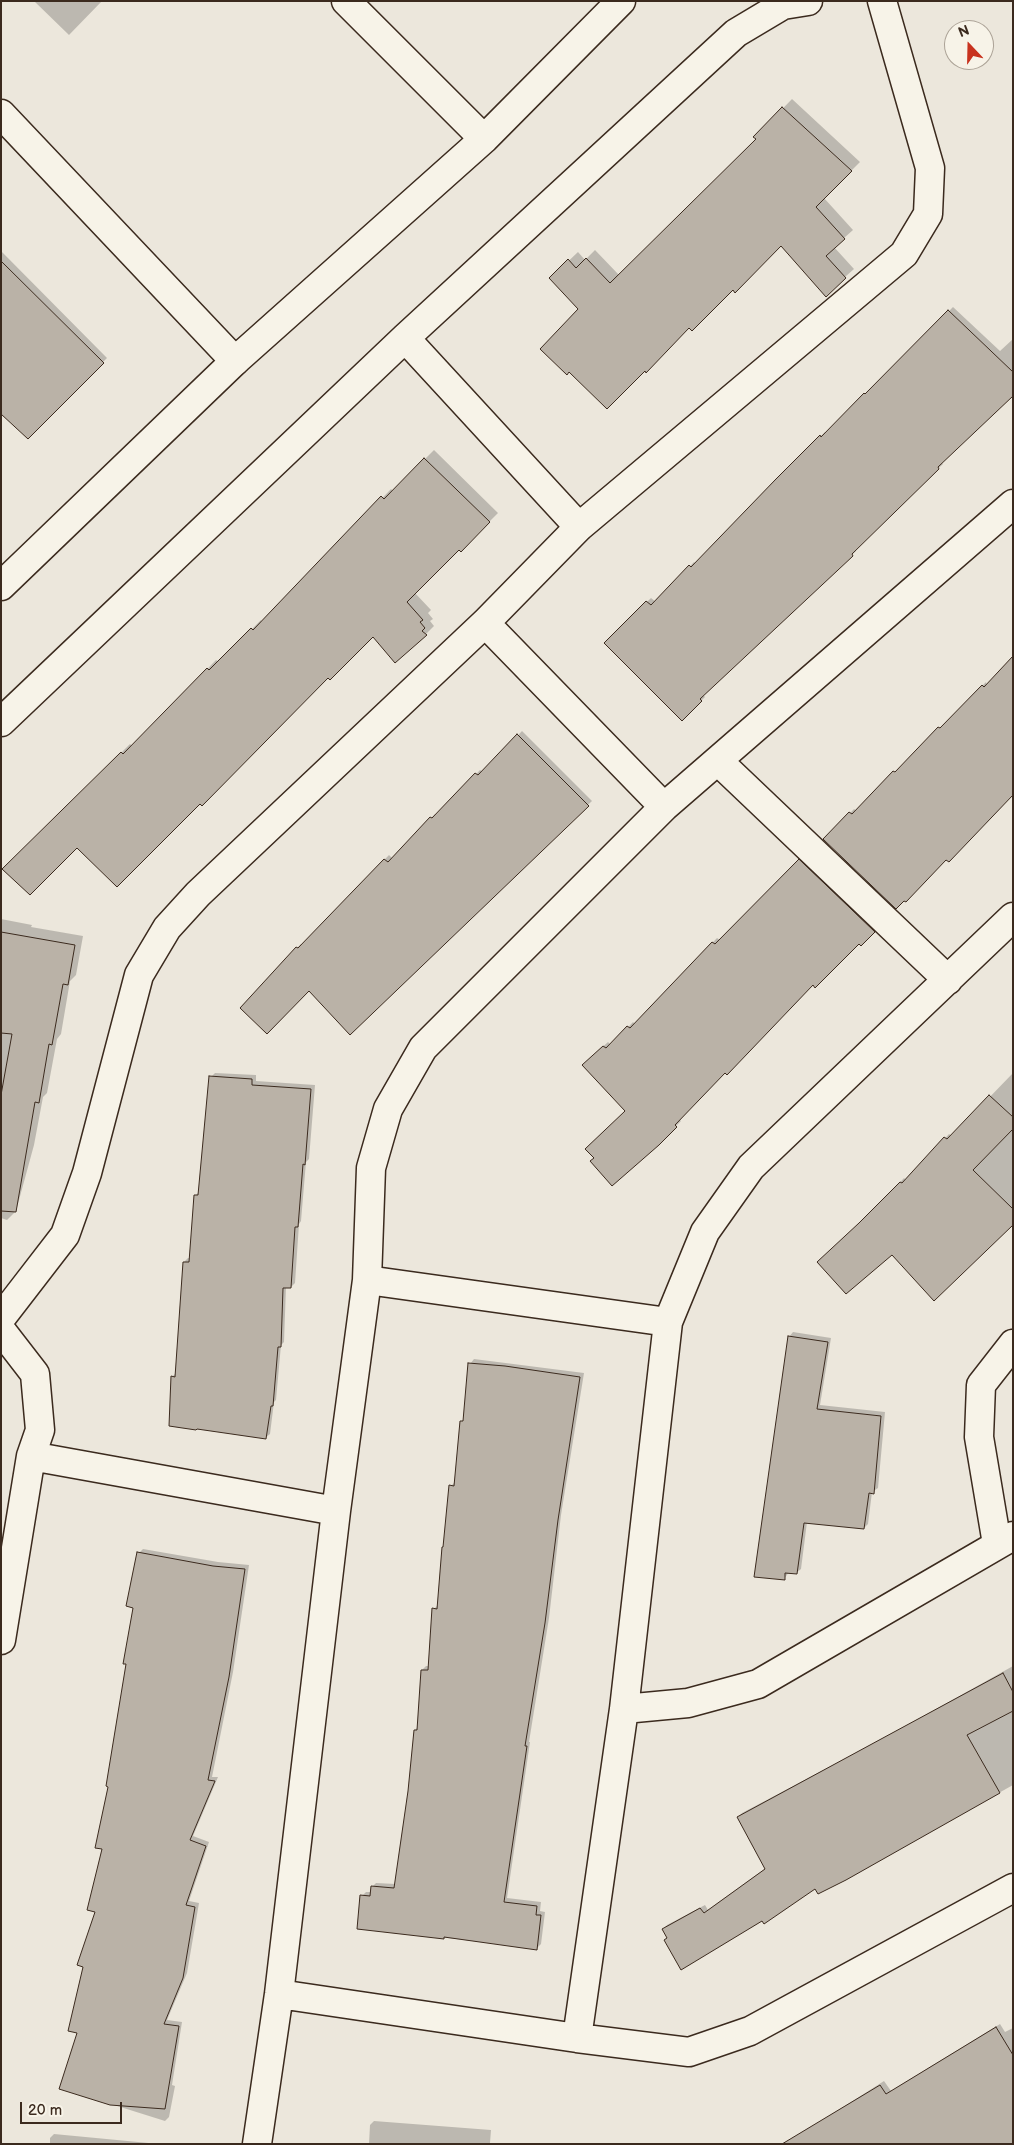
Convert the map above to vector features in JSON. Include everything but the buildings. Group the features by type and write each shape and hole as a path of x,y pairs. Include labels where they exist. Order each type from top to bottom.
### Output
{"street":[{"path":"346,1 484,139"},
{"path":"5,574 235,361 484,139 621,1"},
{"path":"1,722 405,338 736,33 783,5 808,1"},
{"path":"1,1318 65,1236 87,1174 139,975 167,928 198,894 485,623 579,527 904,254 928,214 930,168 882,1"},
{"path":"1,114 235,361"},
{"path":"405,338 579,527"},
{"path":"256,2144 279,1994 336,1512 368,1280 371,1168 388,1109 423,1048 664,807 1013,504"},
{"path":"485,623 664,807"},
{"path":"718,761 948,980"},
{"path":"578,2038 624,1709 668,1322 705,1232 751,1167 1013,917"},
{"path":"368,1280 668,1322"},
{"path":"1,1330 35,1374 40,1430 31,1456 1,1640"},
{"path":"624,1709 688,1704 758,1684 1005,1540 979,1437 981,1385 1013,1344"},
{"path":"31,1456 336,1512"},
{"path":"279,1994 578,2038 689,2052 750,2031 1013,1888"}]}
